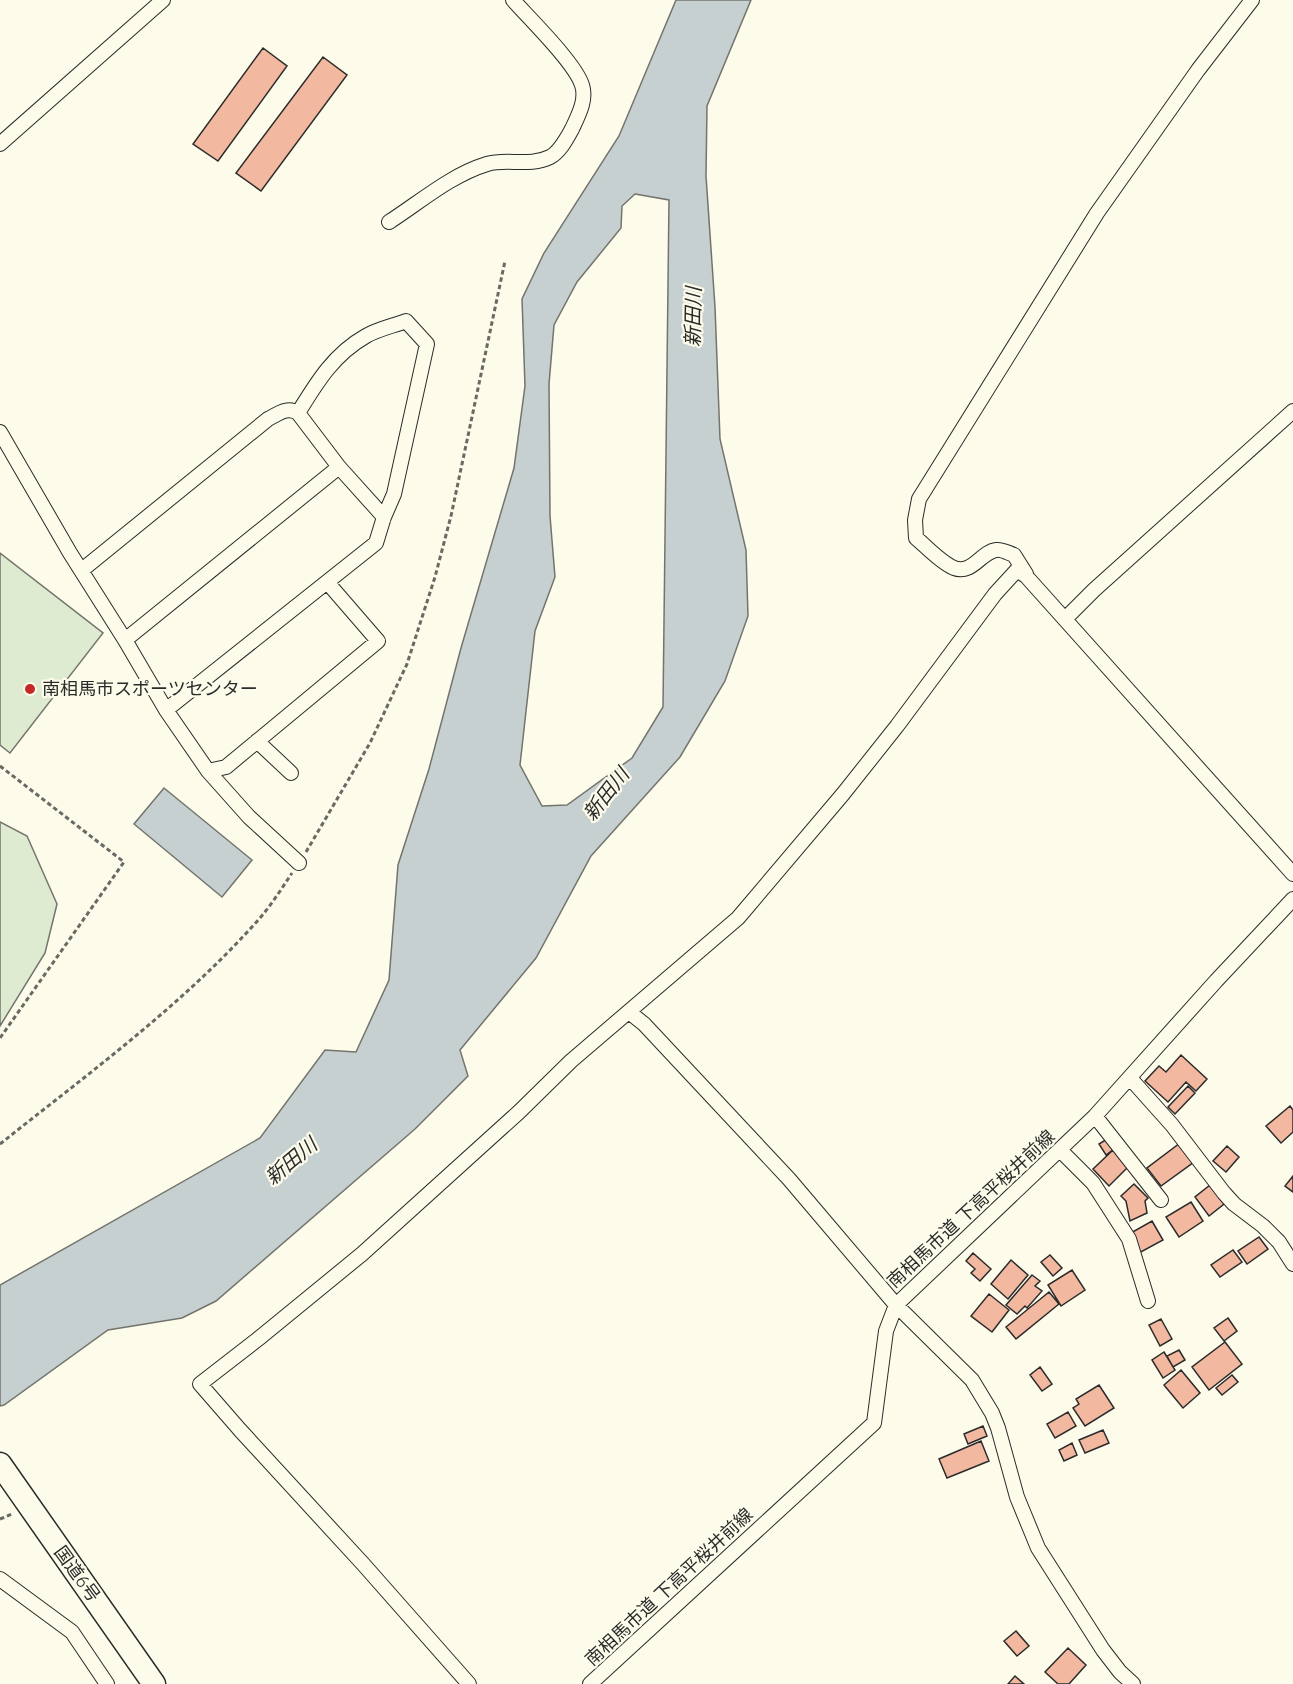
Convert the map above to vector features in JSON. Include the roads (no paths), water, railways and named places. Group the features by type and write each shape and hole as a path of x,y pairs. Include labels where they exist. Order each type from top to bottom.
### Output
{"highway":[{"name":"国道6号","path":"0,1464 17,1502 154,1684"}],"street":[{"path":"0,144 163,0"},
{"path":"389,222 467,172 488,164 500,162 519,164 551,157 565,143 579,115 583,100 582,85 568,62 513,0"},
{"path":"1252,0 1198,70 1097,213 919,499 915,520 916,538 954,568 964,568 977,563 988,552 998,550 1014,555 1026,576 1293,874"},
{"path":"166,710 376,543 394,494 427,344 406,321 367,335 341,353 320,376 298,413"},
{"path":"82,570 268,419 284,411 294,410 298,413 339,467 384,517"},
{"path":"1065,619 1293,411"},
{"path":"0,432 82,570 88,585 125,640 166,710 208,771 249,817 299,863"},
{"path":"125,640 339,467"},
{"path":"469,1684 200,1384 362,1254 519,1112 571,1061 738,918 850,786 995,594 1017,570 1026,576"},
{"path":"208,771 226,767 378,641 327,582"},
{"path":"257,741 291,772"},
{"name":"南相馬市道 下高平桜井前線","path":"590,1684 874,1423 886,1331 896,1305 1095,1116 1293,899"},
{"path":"629,1012 644,1024 789,1179 896,1305 963,1370 980,1390 998,1428 1017,1497 1038,1548 1103,1650 1120,1672 1133,1684"},
{"path":"1130,1078 1172,1125 1224,1193 1279,1242 1293,1264"},
{"path":"1095,1116 1161,1200"},
{"path":"1060,1150 1093,1183 1130,1239 1148,1301"},
{"path":"0,1578 72,1632 107,1684"}],"water":[{"name":"新田川","path":"676,0 751,0 707,106 706,176 715,307 720,439 746,550 748,616 725,681 680,757 591,856 536,958 460,1050 468,1076 415,1129 216,1301 182,1318 108,1330 0,1406 0,1285 260,1138 325,1050 356,1052 389,980 398,865 429,769 461,648 514,468 525,386 522,299 544,253 619,136","holes":["635,194 669,200 663,707 632,758 567,805 542,806 520,765 535,631 555,577 550,516 549,384 554,325 577,282 621,228 622,206"]},
{"path":"164,788 252,860 222,897 134,824"}],"place":[{"name":"南相馬市スポーツセンター","path":"30,689"}]}
